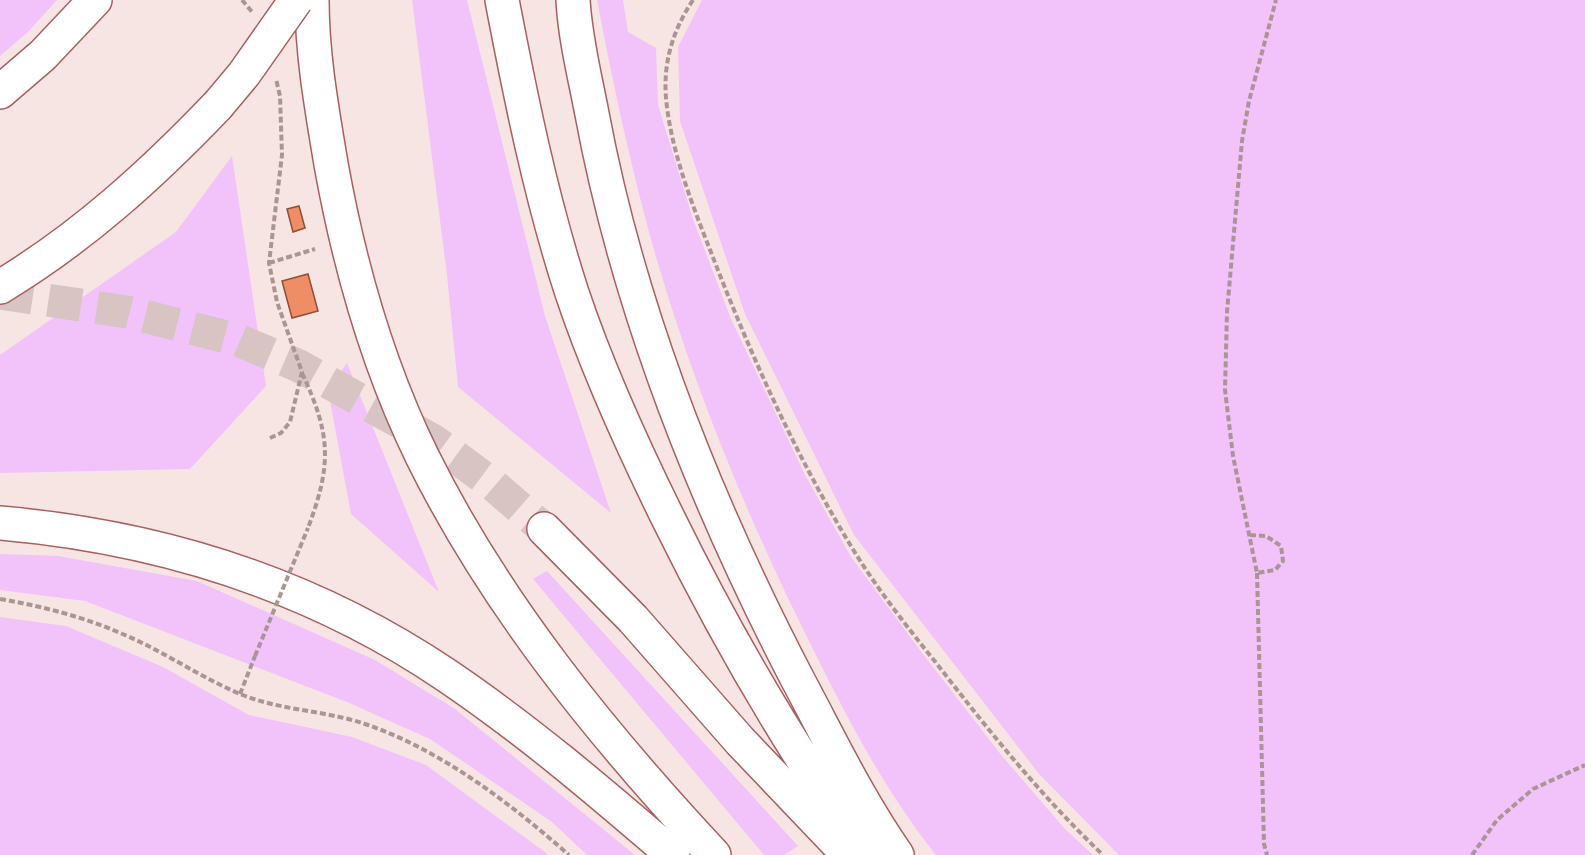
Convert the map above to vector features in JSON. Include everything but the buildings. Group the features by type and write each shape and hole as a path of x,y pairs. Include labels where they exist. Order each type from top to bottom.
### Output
{"highway":[{"path":"0,92 50,48 95,0"},
{"path":"0,286 58,249 123,198 173,152 244,74 296,0"},
{"path":"312,0 318,92 340,213 371,329 422,455 472,546 533,638 625,756 714,855"},
{"path":"502,0 528,131 571,291 594,356 647,476 705,593 770,708 822,792 867,855"},
{"path":"573,0 599,149 623,246 691,448 748,582 844,768 897,855"},
{"path":"0,523 104,536 164,548 269,583 343,616 445,675 532,738 673,855"},
{"path":"544,529 633,619 740,741 849,855"}],"path":[{"path":"242,0 249,6 258,22"},
{"path":"693,0 682,16 669,48 666,97 672,135 697,218 736,316 808,470 855,553 923,646 1005,752 1067,821 1103,855"},
{"path":"1268,855 1264,844 1257,573 1233,456 1225,390 1227,312 1242,141 1249,102 1276,0"},
{"path":"240,694 319,498 326,452 319,409 302,372 277,302 269,263 282,155 280,96 275,73"},
{"path":"269,263 315,249"},
{"path":"270,438 281,433 290,422 302,372"},
{"path":"1250,535 1266,536 1281,546 1283,561 1275,570 1257,573"},
{"path":"0,599 55,609 119,632 240,694 277,706 342,717 369,725 425,751 495,794 569,855"},
{"path":"1472,855 1497,819 1533,789 1585,765"}],"shaded area":[{"path":"0,0 57,0 28,32 0,56"},
{"path":"412,0 467,0 545,316 611,513 458,387 447,275"},
{"path":"597,0 623,0 628,32 656,48 658,105 693,219 731,319 805,475 851,557 1002,756 1065,829 1093,855 936,855 881,776 820,664 762,542 721,446 685,349 654,250 638,188"},
{"path":"702,0 1585,0 1585,855 1119,855 1039,774 854,535 745,314 680,121 678,47"},
{"path":"232,156 266,386 190,469 0,473 0,355 176,232"},
{"path":"347,363 439,592 351,514 328,390"},
{"path":"0,554 58,556 197,581 375,660 455,709 635,855 587,855 552,822 430,739 347,702 85,601 0,590"},
{"path":"547,571 798,846 784,855 764,855 533,579"},
{"path":"0,617 66,626 163,667 249,715 352,737 426,765 549,855 0,855"}],"tunnel":[{"path":"0,293 127,312 238,340 299,366 434,441 491,483 544,529"}]}
